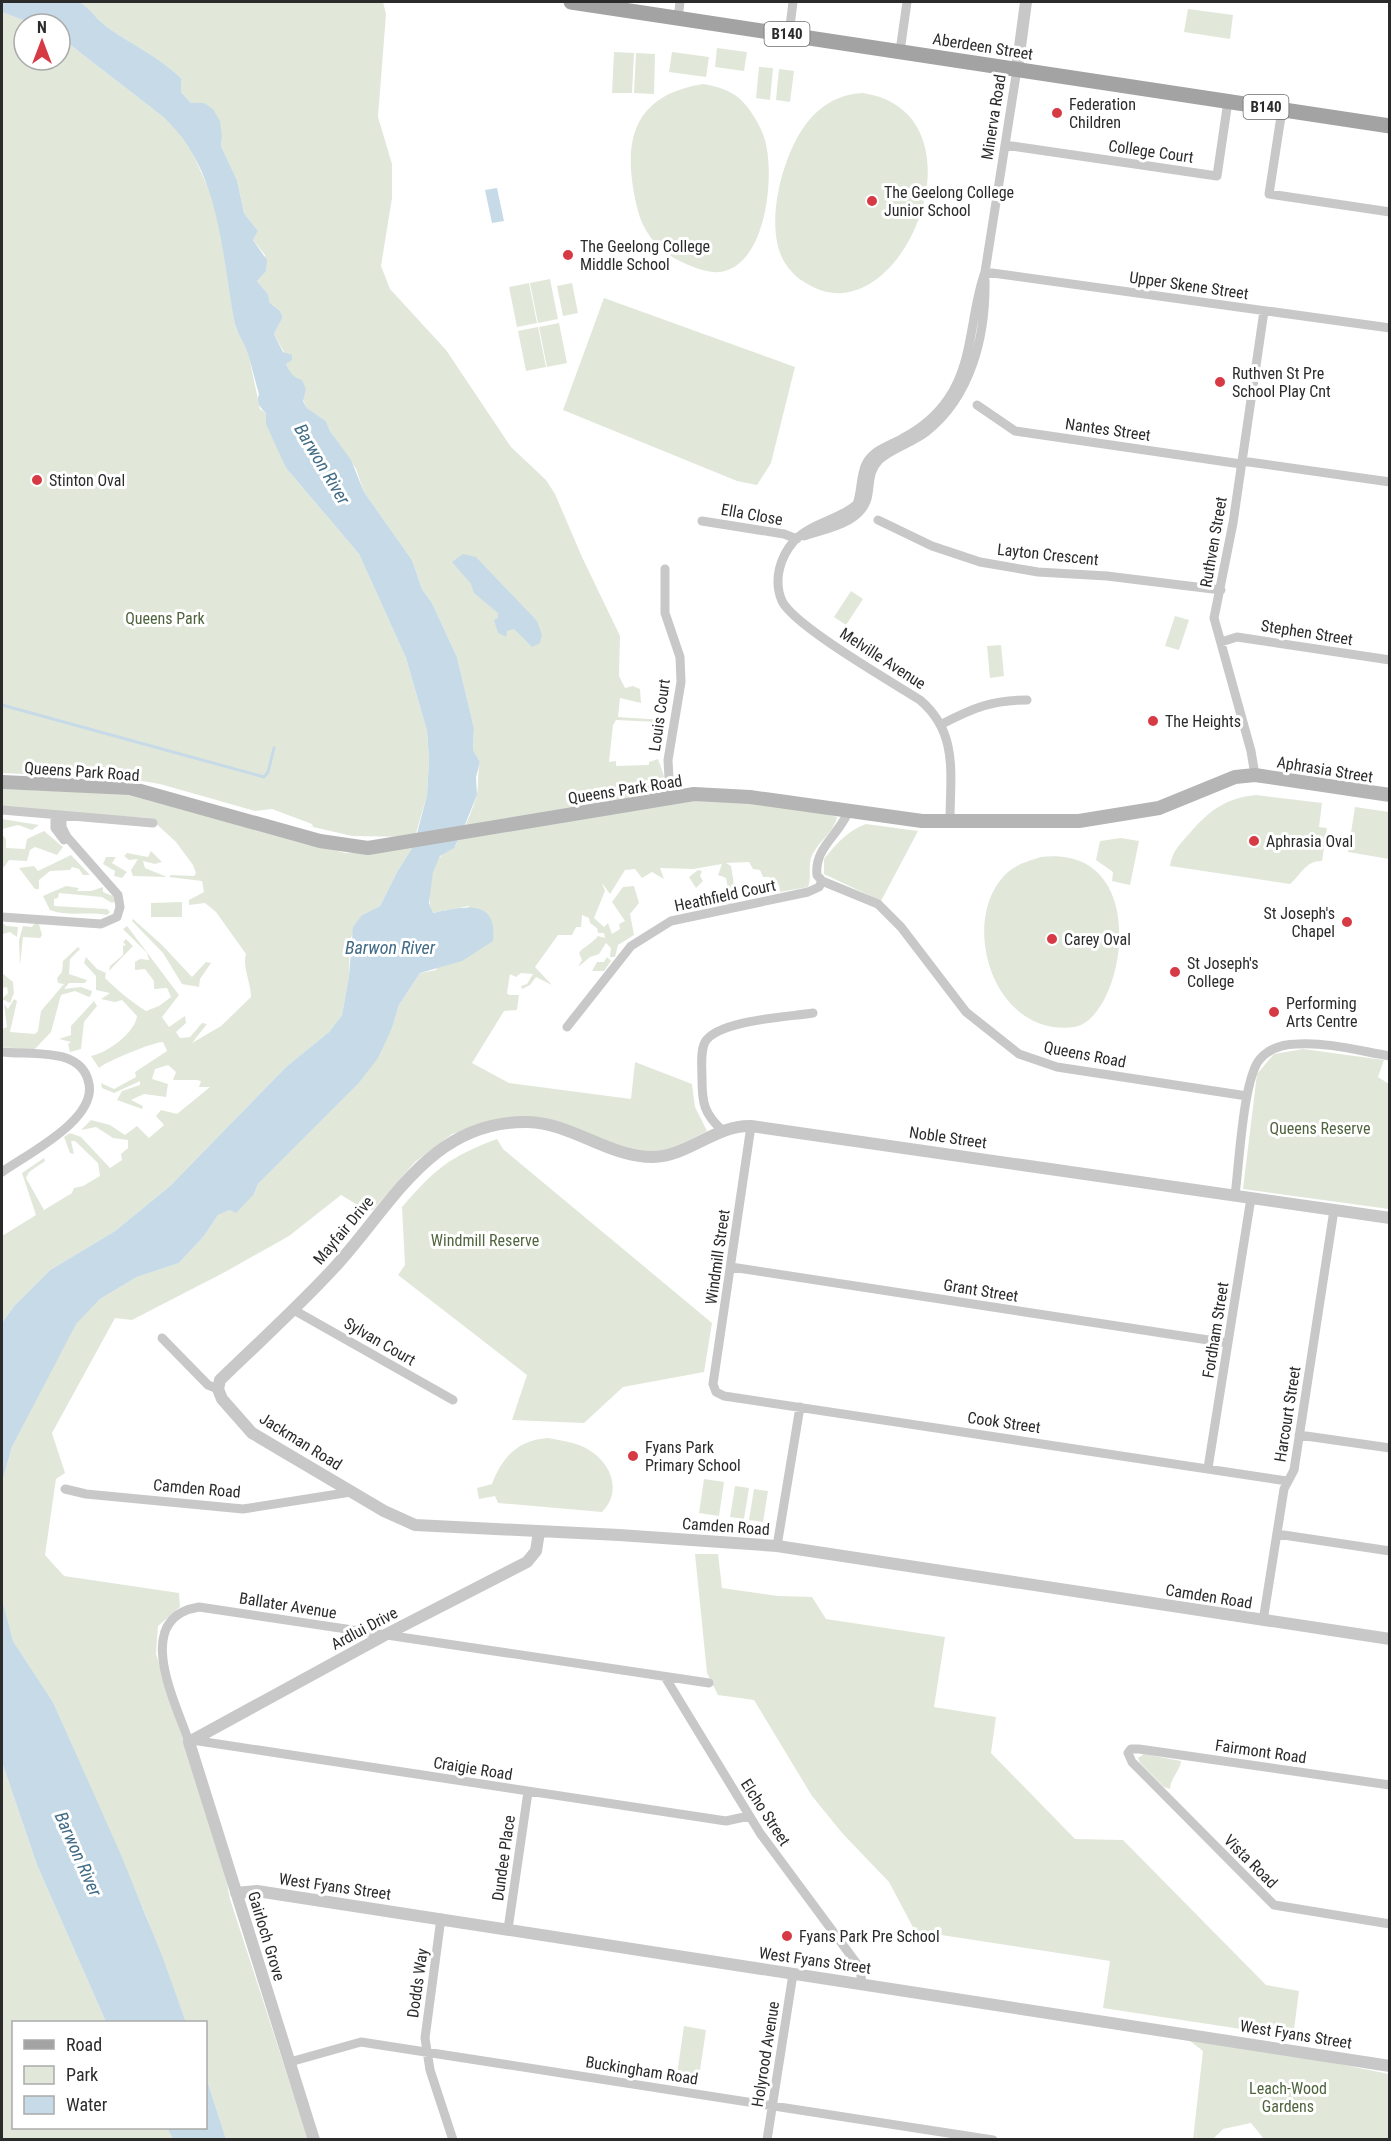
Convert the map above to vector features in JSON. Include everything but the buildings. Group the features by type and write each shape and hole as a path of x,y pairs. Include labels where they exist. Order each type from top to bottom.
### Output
{"main road":[{"name":"Aberdeen Street","path":"571,2 1389,126"},
{"name":"Queens Park Road","path":"2,782 130,788 329,843 368,848 504,827 670,796 723,794 922,821 1079,821 1159,808 1235,777 1255,775"},
{"name":"Aphrasia Street","path":"1255,775 1389,795"}],"street":[{"path":"678,18 680,2"},
{"path":"789,34 794,2"},
{"path":"900,51 907,2"},
{"name":"Minerva Road","path":"796,539 845,522 861,507 874,466 885,455 929,430 954,405 975,357 985,294 985,272 1026,2"},
{"name":"College Court","path":"1005,145 1217,176 1228,101"},
{"path":"1282,110 1269,194 1389,212"},
{"name":"Upper Skene Street","path":"985,272 1389,327"},
{"name":"Ruthven Street","path":"1255,775 1251,751 1214,618 1221,590 1264,310"},
{"name":"Nantes Street","path":"977,405 1016,430 1389,482"},
{"name":"Layton Crescent","path":"878,520 932,546 980,562 1038,572 1126,578 1221,590"},
{"name":"Ella Close","path":"702,521 784,534 796,539"},
{"name":"Melville Avenue","path":"796,539 787,550 778,574 782,600 797,620 920,700 942,724 950,751 950,821"},
{"name":"Louis Court","path":"665,569 665,613 680,657 677,717 668,760 670,796"},
{"name":"Stephen Street","path":"1221,642 1237,637 1389,660"},
{"path":"942,724 975,707 1000,700 1027,700"},
{"path":"2,810 153,823"},
{"path":"822,881 817,875 818,856 843,826 848,812"},
{"path":"2,917 101,924 112,921 119,913 118,895 80,853 60,836 58,816"},
{"name":"Heathfield Court","path":"567,1027 631,946 653,930 671,921 808,892 819,887 822,881"},
{"name":"Queens Road","path":"822,881 878,904 901,927 966,1012 1019,1054 1056,1067 1247,1096"},
{"path":"723,1131 707,1114 702,1101 702,1049 710,1035 724,1028 813,1013"},
{"path":"1235,1195 1247,1096 1253,1071 1260,1059 1281,1046 1308,1044 1389,1056"},
{"path":"2,1052 70,1060 84,1071 90,1093 86,1108 75,1120 2,1172"},
{"name":"Noble Street","path":"512,1123 549,1124 632,1156 671,1155 723,1131 740,1125 751,1126 1389,1218"},
{"name":"Mayfair Drive","path":"218,1389 220,1380 338,1263 421,1163 461,1136 494,1125 512,1123"},
{"name":"Windmill Street","path":"716,1392 713,1384 751,1126"},
{"name":"Fordham Street","path":"1208,1468 1251,1198"},
{"name":"Harcourt Street","path":"1263,1621 1283,1490 1294,1470 1334,1210"},
{"name":"Grant Street","path":"730,1267 1228,1343"},
{"name":"Sylvan Court","path":"292,1309 453,1400"},
{"name":"Jackman Road","path":"162,1338 208,1385 218,1389 222,1399 252,1433 351,1492"},
{"name":"Cook Street","path":"716,1392 724,1396 1287,1481"},
{"path":"777,1546 800,1407"},
{"path":"1299,1434 1389,1448"},
{"name":"Camden Road","path":"65,1489 86,1494 243,1509 351,1492 415,1525 777,1546 1389,1639"},
{"name":"Ardlui Drive","path":"190,1741 385,1635 530,1560 536,1551 539,1532"},
{"path":"1277,1534 1389,1551"},
{"name":"Ballater Avenue","path":"190,1741 161,1650 167,1626 180,1613 204,1607 710,1683"},
{"name":"Elcho Street","path":"665,1677 749,1816 862,1971 857,1983"},
{"name":"Craigie Road","path":"190,1741 729,1822 749,1816"},
{"name":"Gairloch Grove","path":"190,1741 314,2139"},
{"name":"Fairmont Road","path":"1128,1752 1139,1749 1389,1785"},
{"name":"Vista Road","path":"1128,1752 1132,1762 1274,1905 1389,1924"},
{"name":"Dundee Place","path":"508,1929 528,1792"},
{"name":"West Fyans Street","path":"236,1893 253,1891 441,1918 1389,2066"},
{"name":"Dodds Way","path":"441,1918 426,2033 427,2052 453,2139"},
{"name":"Holyrood Avenue","path":"767,2139 793,1974"},
{"name":"Buckingham Road","path":"290,2062 357,2042 993,2139"}],"green space":[{"path":"79,2 383,2 386,14 378,117 392,164 392,198 381,266 390,289 446,350 511,447 546,480 555,494 620,636 619,676 625,688 633,686 640,689 641,703 620,698 618,717 663,720 663,726 658,725 658,722 616,720 613,725 609,762 616,761 616,766 649,765 649,762 658,759 670,793 777,800 837,817 833,828 811,858 808,887 780,892 779,885 769,877 763,877 760,870 753,869 749,862 726,863 731,866 735,891 765,888 768,890 735,899 730,904 714,900 715,897 729,894 726,878 718,875 722,864 693,869 660,868 664,879 652,872 642,878 635,869 625,870 610,894 602,883 605,891 594,918 604,927 608,923 612,934 620,929 619,924 625,921 612,902 623,887 634,886 639,903 630,914 634,935 618,945 615,957 610,957 611,948 606,943 599,954 590,957 578,967 582,960 579,953 598,936 605,938 604,933 598,933 597,928 590,923 589,918 582,915 581,927 576,927 572,935 558,935 535,967 552,985 536,977 530,985 522,989 521,986 527,984 533,974 521,973 516,977 510,974 507,993 519,995 517,1010 504,1011 472,1063 509,1083 631,1099 635,1062 692,1084 695,1107 707,1131 671,1150 638,1152 516,1118 452,1134 415,1162 373,1210 366,1210 341,1195 289,1236 225,1272 132,1320 115,1318 52,1433 65,1473 56,1479 45,1555 64,1576 179,1593 180,1607 158,1626 156,1654 224,1867 230,1899 308,2139 226,2139 207,2080 207,2021 186,2021 145,1913 53,1702 13,1641 7,1624 2,1600 3,1479 12,1447 75,1324 100,1299 137,1277 179,1263 204,1236 218,1215 254,1194 258,1184 358,1084 392,1028 399,1005 420,973 436,970 469,906 432,913 429,892 432,875 441,856 456,845 468,820 477,794 480,762 473,750 474,728 457,657 432,603 422,589 412,560 364,492 356,469 330,431 326,421 307,408 286,364 289,361 274,334 283,317 280,311 270,303 268,294 257,281 265,255 253,240 258,231 244,213 237,180 221,146 222,136 204,103 191,103 181,92 181,78 154,57 107,27"},
{"path":"1188,9 1233,15 1230,39 1184,32"},
{"name":"Queens Park","path":"2,12 12,16 12,72 72,72 72,46 162,116 177,130 192,152 211,194 222,236 236,328 248,352 260,409 266,413 286,468 359,554 406,658 427,731 429,760 427,795 415,837 352,836 313,827 312,824 272,809 255,811 160,784 130,779 2,773"},
{"path":"717,48 747,52 744,71 715,67"},
{"path":"614,52 634,53 632,93 612,93"},
{"path":"672,52 709,57 706,77 669,72"},
{"path":"636,53 655,54 654,94 634,93"},
{"path":"759,67 773,68 770,100 756,98"},
{"path":"779,69 794,71 790,102 776,100"},
{"path":"703,84 718,87 736,96 751,112 764,137 769,172 768,194 758,236 748,253 736,266 720,272 706,271 676,259 661,249 649,236 638,211 631,166 636,128 645,113 659,100 678,90"},
{"path":"863,93 901,108 922,136 928,172 922,210 906,246 882,275 853,291 820,290 804,282 792,272 778,247 775,227 780,183 787,161 806,124 828,103 845,96"},
{"path":"550,279 558,319 538,323 530,283"},
{"path":"529,283 537,323 517,327 509,287"},
{"path":"572,283 578,313 563,316 557,286"},
{"path":"604,298 795,367 771,463 757,485 737,481 563,410"},
{"path":"559,323 567,363 547,367 539,327"},
{"path":"538,327 546,367 526,371 518,331"},
{"path":"851,591 863,599 846,625 834,617"},
{"path":"1175,616 1189,620 1179,650 1165,646"},
{"path":"1001,645 1004,676 990,678 987,646"},
{"path":"2,789 130,794 345,853 383,852 414,845 380,906 362,915 350,940 349,976 342,1015 329,1032 286,1067 170,1186 115,1231 50,1270 14,1306 2,1323 2,1236 36,1215 22,1173 44,1158 45,1161 29,1172 26,1178 44,1210 72,1193 74,1188 83,1186 100,1176 98,1163 75,1141 71,1141 74,1154 70,1153 64,1137 70,1133 81,1137 110,1168 122,1160 121,1154 128,1148 128,1140 113,1138 96,1127 81,1130 91,1120 110,1125 125,1135 137,1126 149,1138 164,1125 156,1116 161,1110 177,1114 210,1087 199,1087 201,1081 197,1080 173,1080 176,1072 168,1065 155,1069 152,1079 168,1084 166,1097 144,1094 131,1100 143,1106 142,1109 117,1100 122,1091 140,1085 140,1081 114,1093 102,1088 101,1083 114,1089 136,1077 135,1072 167,1051 163,1042 158,1043 119,1057 99,1068 91,1056 105,1051 126,1035 137,1016 122,1000 115,1002 101,999 110,993 96,990 96,976 84,963 86,957 97,969 106,973 105,978 114,987 146,1011 159,1006 171,997 167,988 154,989 154,981 145,969 135,970 135,962 140,959 149,960 147,953 123,929 127,926 179,995 162,1017 169,1027 185,1016 186,1023 176,1032 180,1038 190,1037 202,1023 207,1024 192,1043 221,1026 251,997 245,964 246,954 216,912 205,903 189,905 189,900 204,892 202,881 169,877 171,875 194,876 196,873 193,865 176,842 150,818 16,810 2,806"},
{"name":"Aphrasia Oval","path":"1256,795 1322,803 1319,827 1327,828 1322,861 1312,863 1290,884 1170,866 1179,845 1211,812 1235,799"},
{"path":"1355,807 1389,812 1389,859 1348,852"},
{"path":"2,819 39,825 32,830 18,825 2,829"},
{"path":"866,824 918,831 881,901 824,874 824,859 829,853 848,834"},
{"path":"44,831 63,847 57,855 35,847 30,850 27,861 9,860 4,867 2,866 2,834 6,839 6,848 25,849 27,839"},
{"path":"1121,838 1139,841 1130,885 1112,881 1113,872 1096,860 1100,841"},
{"path":"151,851 162,862 155,864 143,861 145,868 167,877 133,876 131,870 138,859 129,860 124,856 127,853 148,857"},
{"path":"71,855 90,875 83,875 79,869 72,867 70,870 50,871 39,880 39,889 35,889 19,868 34,866 38,871"},
{"path":"106,857 116,857 112,863 127,872 122,878 114,876 115,871 103,864"},
{"name":"Carey Oval","path":"1041,857 1077,860 1102,877 1115,903 1119,935 1116,967 1106,996 1092,1017 1074,1027 1046,1025 1022,1014 1004,995 991,971 985,944 985,917 993,892 1012,869"},
{"path":"698,870 702,871 700,876 703,881 696,888 689,877"},
{"path":"66,886 79,888 77,891 91,891 103,887 103,892 115,897 116,901 112,903 102,897 59,893 58,898 54,899 54,906 107,909 110,912 107,915 50,910 43,896"},
{"path":"182,902 182,917 151,917 151,903"},
{"path":"133,919 161,944 192,977 206,962 211,963 200,979 199,987 182,984 163,953 132,921"},
{"path":"2,922 6,926 18,927 17,937 10,932 3,934 2,942"},
{"path":"34,924 39,924 42,935 40,938 23,937 20,965 19,940 23,926 32,927"},
{"path":"126,939 133,946 109,971 110,966 123,955 123,946 126,945 123,942"},
{"path":"78,947 80,949 70,959 69,974 87,980 85,983 69,983 64,989 81,987 92,991 91,995 89,997 75,991 61,995 51,1032 34,1050 2,1047 2,1029 7,1027 4,1004 8,1009 14,999 17,1001 10,1032 35,1034 38,1031 41,1011 64,984 58,983 57,978 62,972 63,961"},
{"path":"607,957 611,961 604,971 592,971 597,962 604,962"},
{"path":"2,973 13,982 14,993 10,1003 2,999 8,993 7,987 2,988"},
{"path":"94,1001 97,1006 84,1022 81,1049 70,1052 68,1044 71,1042 59,1039 71,1035 71,1026"},
{"name":"Queens Reserve","path":"1303,1049 1384,1060 1378,1077 1389,1084 1389,1209 1243,1189 1257,1074 1274,1054"},
{"name":"Windmill Reserve","path":"497,1139 503,1149 712,1323 704,1372 623,1387 584,1423 512,1420 527,1375 398,1275 405,1265 402,1207 444,1165"},
{"path":"548,1438 584,1447 604,1463 612,1479 613,1487 612,1496 602,1512 498,1503 495,1496 479,1499 477,1488 492,1484 506,1458 512,1452 528,1442"},
{"path":"704,1479 724,1482 719,1516 699,1513"},
{"path":"735,1486 749,1488 744,1519 730,1517"},
{"path":"754,1489 768,1491 763,1522 749,1520"},
{"path":"695,1554 718,1554 722,1588 778,1596 812,1597 826,1619 945,1637 934,1707 996,1717 991,1753 1075,1839 1123,1840 1266,1985 1299,1991 1293,2037 1103,2008 1110,1961 915,1931 889,1882 843,1834 812,1796 754,1700 718,1695 707,1673"},
{"path":"1144,1754 1181,1761 1170,1789 1164,1787 1140,1763 1138,1758"},
{"path":"2,1762 37,1865 106,2021 12,2021 12,2129 168,2129 173,2139 2,2139"},
{"path":"684,2026 706,2030 698,2084 676,2081"},
{"name":"Leach-Wood Gardens","path":"1190,2041 1284,2053 1389,2074 1389,2139 1264,2139 1251,2123 1223,2129 1213,2139 1193,2139 1203,2051"}],"water":[{"path":"2,2 79,2 107,27 172,70 181,78 181,92 191,103 204,103 213,109 220,121 221,146 237,180 244,213 258,231 253,240 267,260 266,271 257,281 268,294 270,303 280,311 283,317 274,334 283,352 292,355 292,360 286,364 294,376 302,380 306,389 303,401 307,408 326,421 330,431 351,460 364,492 412,560 422,589 432,603 457,657 474,728 473,750 480,762 476,777 477,795 454,848 440,856 433,872 429,903 433,913 466,908 484,911 490,917 493,927 493,941 462,961 420,973 399,1005 392,1028 378,1058 358,1084 258,1184 254,1194 236,1213 230,1210 218,1215 204,1236 179,1263 137,1277 100,1299 76,1324 12,1447 3,1479 2,1502 2,1323 14,1306 50,1270 115,1231 170,1186 286,1067 329,1032 342,1015 349,976 353,927 362,915 380,906 414,845 427,795 429,760 427,731 406,658 359,554 286,468 266,424 266,413 258,402 259,394 248,354 235,324 215,213 196,160 182,137 162,116 72,46 72,12 12,12 12,16 2,12"},
{"path":"497,188 504,221 492,223 485,190"},
{"path":"463,554 476,557 537,621 542,635 540,643 532,647 514,629 507,631 506,637 498,633 494,620 498,618 498,613 474,593 471,584 452,562"},
{"name":"Barwon River","path":"2,1600 13,1641 53,1702 121,1855 186,2021 106,2021 37,1865 2,1762"},
{"path":"207,2080 226,2139 173,2139 168,2129 207,2129"}],"waterway":[{"path":"2,705 264,777 268,772 274,748"}],"place":[{"name":"Federation Children","path":"1057,113"},
{"name":"The Geelong College Junior School","path":"872,201"},
{"name":"The Geelong College Middle School","path":"568,255"},
{"name":"Ruthven St Pre School Play Cnt","path":"1220,382"},
{"name":"Stinton Oval","path":"37,480"},
{"name":"The Heights","path":"1153,721"},
{"name":"Aphrasia Oval","path":"1254,841"},
{"name":"St Joseph's Chapel","path":"1347,922"},
{"name":"Carey Oval","path":"1052,939"},
{"name":"St Joseph's College","path":"1175,972"},
{"name":"Performing Arts Centre","path":"1274,1012"},
{"name":"Fyans Park Primary School","path":"633,1456"},
{"name":"Fyans Park Pre School","path":"787,1936"}]}
